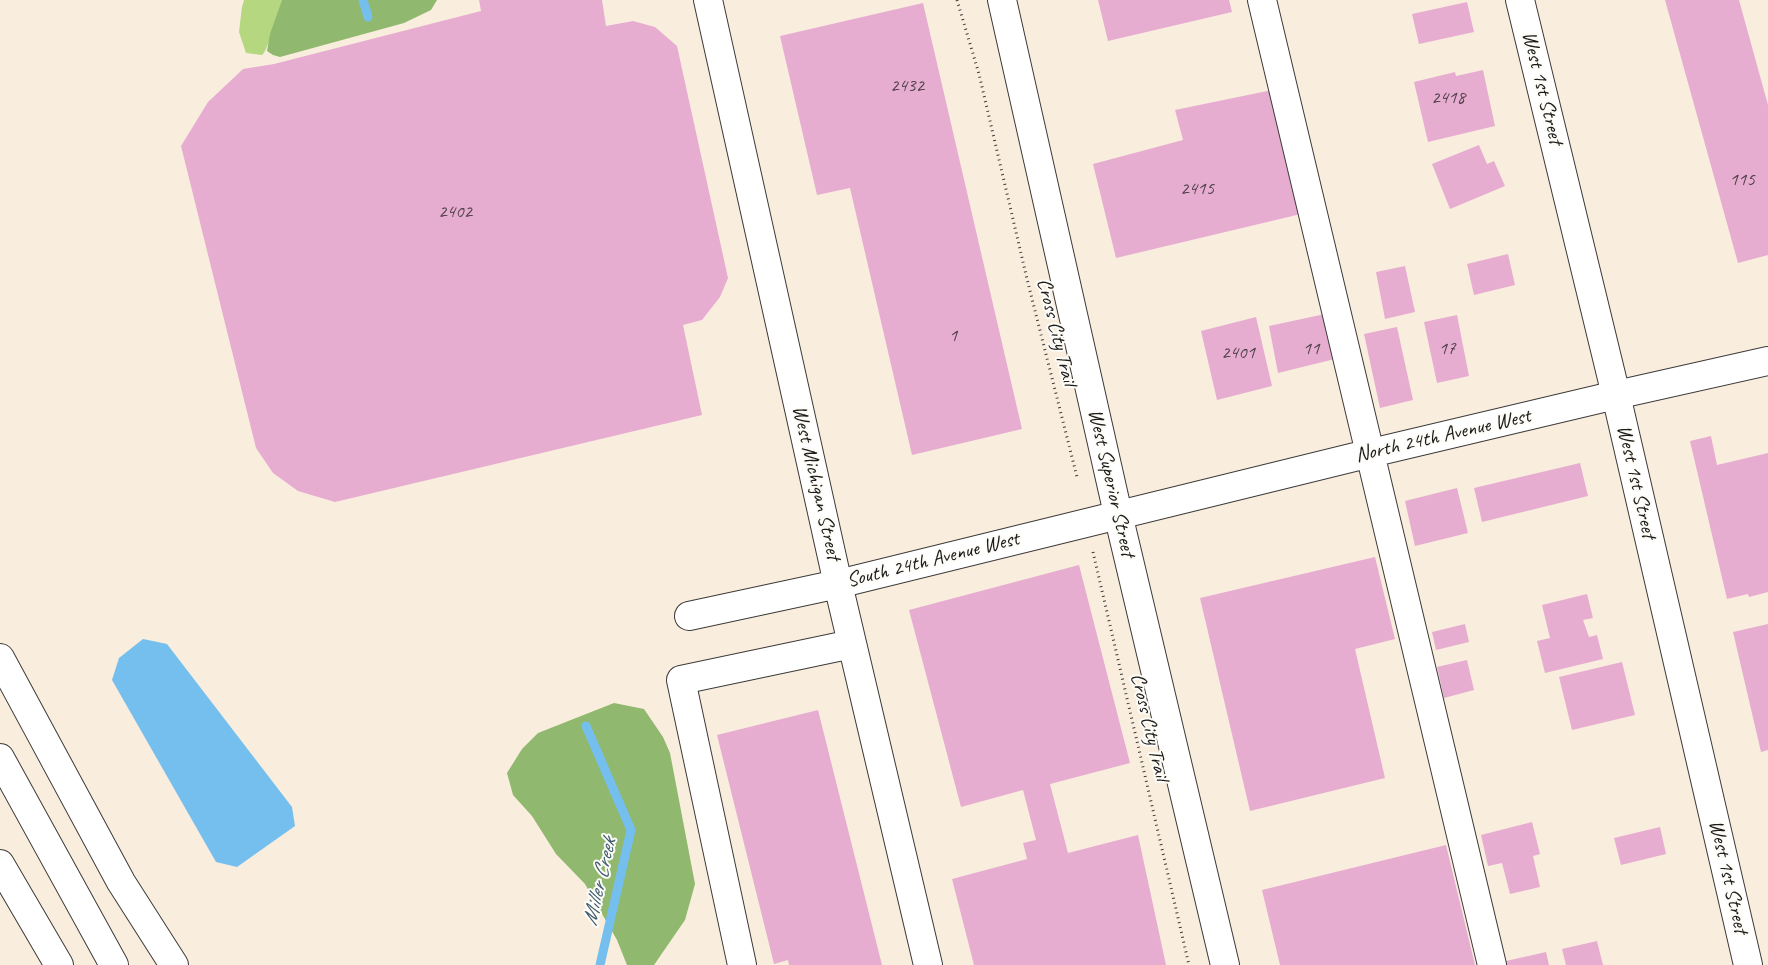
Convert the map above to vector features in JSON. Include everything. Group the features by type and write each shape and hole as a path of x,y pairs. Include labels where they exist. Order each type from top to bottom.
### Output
{"main road":[{"name":"West Michigan Street","path":"708,0 838,584 928,965"},
{"name":"West Superior Street","path":"1002,0 1118,514 1225,965"},
{"path":"1262,0 1492,965"},
{"name":"West 1st Street","path":"1520,0 1616,395 1748,965"},
{"name":"North 24th Avenue West","path":"1118,514 1616,395 1768,361"},
{"name":"South 24th Avenue West","path":"689,616 838,584 1118,514"},
{"path":"742,965 681,680 852,644"},
{"path":"0,658 121,882 174,965"},
{"path":"0,758 114,965"},
{"path":"0,864 58,965"},
{"path":"18,893 46,965"}],"path":[{"name":"Cross City Trail","path":"957,0 979,74 1027,278 1080,486 1086,522 1189,965"}],"green space":[{"path":"244,0 282,0 270,38 262,55 246,53 239,32"},
{"path":"282,0 437,0 431,10 404,23 280,57 267,51 270,34"},
{"path":"614,703 644,709 663,737 670,753 695,884 685,920 654,965 627,965 617,940 585,884 556,854 532,816 513,795 507,773 522,749 538,733"}],"water":[{"path":"143,639 167,644 292,807 295,826 237,867 216,862 112,680 119,658"}],"building":[{"path":"479,0 602,0 606,26 633,21 655,27 677,46 728,278 720,297 702,320 683,325 702,415 335,502 298,491 273,473 256,448 181,146 208,102 243,69 274,64 481,11"},
{"path":"1098,0 1229,0 1232,12 1108,41"},
{"path":"1665,0 1739,0 1768,105 1768,255 1738,263"},
{"path":"1467,2 1474,32 1419,44 1412,14"},
{"path":"923,3 1022,429 912,455 850,188 817,195 780,36"},
{"path":"1483,70 1495,126 1428,142 1414,82 1455,72 1456,76"},
{"path":"1272,90 1301,214 1116,258 1093,164 1183,140 1175,110"},
{"path":"1479,145 1487,164 1494,161 1505,186 1450,209 1432,164"},
{"path":"1508,254 1515,285 1474,295 1467,264"},
{"path":"1405,266 1415,312 1385,319 1376,272"},
{"path":"1325,314 1335,359 1278,373 1269,326"},
{"path":"1457,315 1469,376 1437,383 1424,322"},
{"path":"1256,317 1272,386 1217,400 1201,331"},
{"path":"1397,327 1413,400 1380,408 1364,334"},
{"path":"1711,436 1717,465 1768,453 1768,592 1749,597 1748,594 1727,599 1690,441"},
{"path":"1580,463 1588,496 1482,522 1474,488"},
{"path":"1457,488 1468,533 1415,546 1405,501"},
{"path":"1375,557 1395,639 1355,649 1385,778 1250,811 1200,598"},
{"path":"1079,565 1130,763 1050,784 1068,853 1138,835 1166,965 974,965 952,879 1027,859 1023,843 1036,840 1023,790 961,807 909,610"},
{"path":"1587,594 1593,618 1583,620 1589,637 1597,635 1603,659 1545,673 1537,641 1550,638 1542,605"},
{"path":"1465,624 1469,642 1436,650 1432,632"},
{"path":"1768,624 1768,750 1761,752 1733,632"},
{"path":"1467,660 1474,690 1444,698 1437,667"},
{"path":"1622,662 1635,715 1572,730 1559,677"},
{"path":"818,710 882,965 789,965 788,960 774,964 717,735"},
{"path":"1532,822 1540,854 1533,856 1540,887 1510,894 1502,863 1488,866 1481,835"},
{"path":"1660,827 1666,854 1621,865 1614,838"},
{"path":"1446,845 1475,965 1280,965 1262,890"},
{"path":"1597,941 1603,965 1566,965 1562,949"},
{"path":"1546,952 1549,965 1507,965 1506,961"}],"waterway":[{"name":"Miller Creek","path":"363,0 368,17"},
{"name":"Miller Creek","path":"586,726 631,830 600,965"}]}
